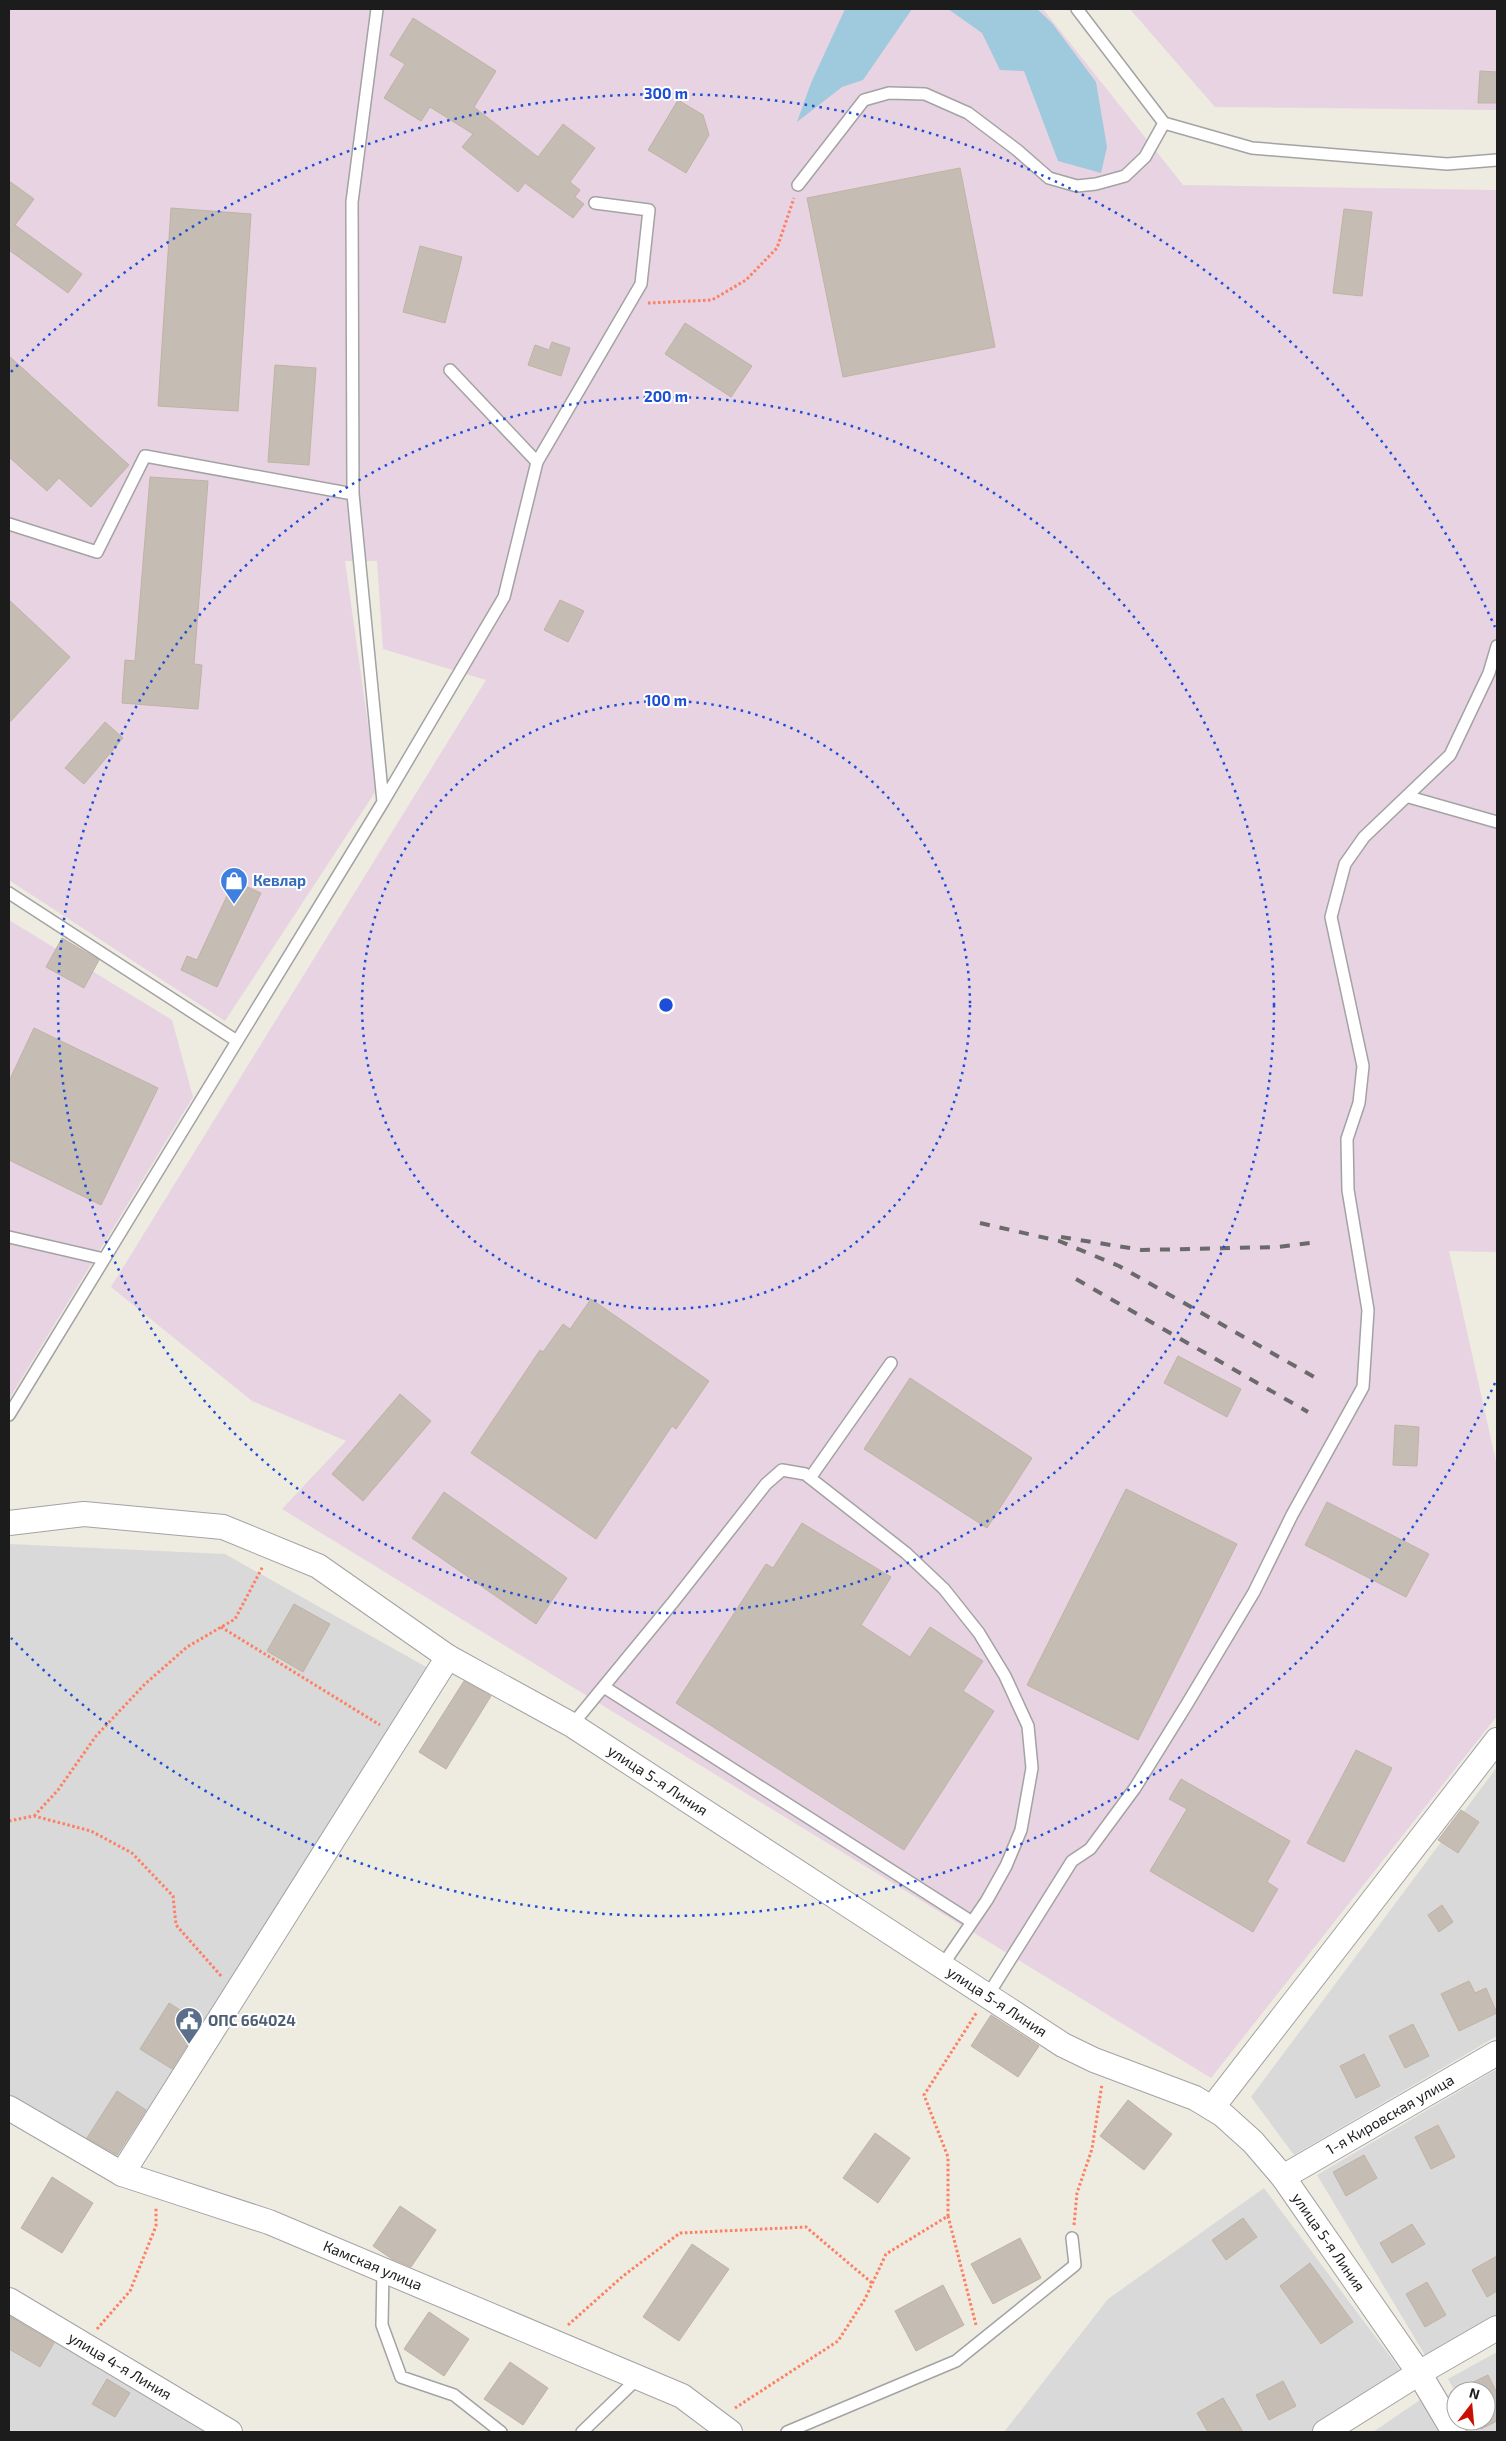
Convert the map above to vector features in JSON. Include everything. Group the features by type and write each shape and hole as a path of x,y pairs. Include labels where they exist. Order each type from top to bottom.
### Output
{"street":[{"name":"улица 5-я Линия","path":"9,1523 84,1514 223,1526 318,1566 448,1657 572,1725 1063,2045 1105,2064 1195,2098 1212,2108 1252,2142 1283,2177 1419,2373 1454,2432"},
{"path":"122,2174 448,1657"},
{"path":"1212,2108 1497,1740"},
{"name":"1-я Кировская улица","path":"1283,2177 1497,2052"},
{"name":"Камская улица","path":"9,2108 122,2174 269,2222 682,2396 723,2427"},
{"name":"улица 4-я Линия","path":"9,2300 230,2432"},
{"path":"1325,2432 1419,2373 1497,2328"}],"lane":[{"path":"377,9 352,202 353,494 383,802"},
{"path":"1077,9 1164,123 1252,148 1447,164 1497,160"},
{"path":"798,185 864,100 889,93 925,94 968,112 1049,178 1077,186 1096,184 1125,176 1145,157 1164,123"},
{"path":"9,1415 383,802 504,597 537,462 641,284 649,210 595,204"},
{"path":"450,370 537,462"},
{"path":"9,524 97,552 146,456 353,494"},
{"path":"988,1995 1072,1861 1090,1849 1135,1788 1187,1704 1254,1592 1292,1515 1363,1387 1368,1310 1348,1190 1347,1139 1359,1103 1363,1066 1331,917 1344,864 1364,837 1409,797 1450,755 1489,673 1497,646"},
{"path":"1409,797 1497,822"},
{"path":"9,893 237,1041"},
{"path":"9,1237 104,1259"},
{"path":"810,1478 891,1363"},
{"path":"572,1725 775,1475 782,1470 796,1471 810,1478 906,1553 944,1589 979,1633 1005,1676 1028,1726 1032,1768 1021,1830 1006,1866 972,1922 942,1966"},
{"path":"604,1687 972,1922"},
{"path":"787,2432 956,2361 1075,2265 1072,2238"},
{"path":"383,2270 382,2325 402,2377 454,2395 501,2432"},
{"path":"582,2432 638,2378"}],"path":[{"path":"630,304 712,300 746,280 777,248 798,185"},
{"path":"34,1816 58,1790 96,1736 145,1684 187,1647 235,1619 273,1547"},
{"path":"221,1627 288,1669 341,1699 398,1736"},
{"path":"9,1821 34,1816 91,1831 132,1853 173,1896 176,1925 208,1958 235,1994"},
{"path":"980,2342 948,2216 948,2157 924,2096 988,1995"},
{"path":"1072,2238 1077,2194 1092,2149 1105,2064"},
{"path":"83,2345 130,2291 156,2226 155,2184"},
{"path":"723,2427 838,2341 865,2299 886,2254 948,2216"},
{"path":"551,2341 623,2276 680,2233 806,2227 872,2283"}],"shaded area":[{"path":"9,9 1043,9 1183,185 1497,190 1497,1252 1449,1251 1497,1466 1497,1716 1211,2078 282,1509 346,1441 252,1401 111,1287 486,680 383,649 377,561 345,561 377,789 225,1021 9,880"},
{"path":"1130,9 1497,9 1497,110 1215,107"},
{"path":"9,920 172,1020 193,1097 9,1399"},
{"path":"9,1544 225,1554 428,1668 121,2169 9,2100"},
{"path":"1497,1767 1497,2036 1294,2155 1251,2097"},
{"path":"1497,2069 1497,2325 1431,2365 1317,2175"},
{"path":"1264,2188 1407,2379 1319,2432 1004,2432 1108,2299"},
{"path":"9,2306 216,2432 9,2432"},
{"path":"1497,2352 1497,2432 1476,2431 1496,2431 1496,2381 1449,2381 1448,2379"},
{"path":"1423,2398 1445,2432 1373,2432"}],"water":[{"path":"845,9 912,9 863,80 842,87 797,122 811,83"},
{"path":"948,9 1037,9 1052,23 1096,82 1107,147 1101,173 1058,161 1024,71 1000,70 982,33"}],"building":[{"path":"413,18 496,71 474,107 538,157 563,124 595,148 570,182 580,190 575,197 584,204 573,218 525,183 518,192 462,147 473,134 430,107 421,121 384,98 405,64 390,55"},
{"path":"1480,71 1497,72 1497,103 1478,103"},
{"path":"678,100 703,115 709,135 686,173 648,150"},
{"path":"960,168 995,347 843,377 807,198"},
{"path":"9,181 34,199 15,225 82,274 68,293 9,250"},
{"path":"171,208 251,214 238,411 158,406"},
{"path":"1344,209 1372,212 1362,296 1333,293"},
{"path":"420,246 462,257 445,323 403,312"},
{"path":"685,323 752,366 731,397 665,354"},
{"path":"552,342 570,348 561,376 528,365 535,345 549,350"},
{"path":"9,356 129,465 91,507 59,478 47,491 9,457"},
{"path":"275,365 316,368 309,465 268,462"},
{"path":"150,477 208,481 194,664 202,665 198,709 122,703 125,660 135,661"},
{"path":"9,600 70,657 9,723"},
{"path":"560,600 584,611 568,642 544,630"},
{"path":"105,722 123,738 84,784 65,768"},
{"path":"234,881 261,893 217,987 181,970 187,956 197,960"},
{"path":"62,938 99,960 84,988 46,967"},
{"path":"34,1028 158,1088 101,1205 9,1160 9,1081"},
{"path":"591,1299 709,1381 676,1429 672,1426 596,1539 471,1453 540,1350 543,1352 563,1324 570,1329"},
{"path":"1178,1356 1241,1389 1227,1417 1164,1383"},
{"path":"910,1378 1032,1458 987,1528 864,1449"},
{"path":"400,1394 431,1421 363,1501 332,1474"},
{"path":"1395,1425 1419,1427 1417,1466 1393,1465"},
{"path":"1126,1489 1237,1544 1138,1740 1027,1685"},
{"path":"444,1492 567,1578 536,1624 412,1538"},
{"path":"1327,1502 1429,1554 1406,1597 1305,1545"},
{"path":"802,1523 891,1577 861,1625 910,1657 930,1627 983,1661 963,1691 994,1711 904,1850 676,1703 766,1564 773,1568"},
{"path":"294,1604 330,1624 303,1672 267,1651"},
{"path":"464,1681 491,1696 446,1769 419,1752"},
{"path":"1356,1750 1392,1768 1344,1862 1307,1843"},
{"path":"1181,1779 1290,1841 1267,1882 1278,1889 1253,1932 1150,1871 1187,1809 1169,1799"},
{"path":"1461,1810 1479,1822 1458,1853 1438,1840"},
{"path":"1442,1905 1453,1922 1439,1932 1428,1915"},
{"path":"1469,1981 1475,1993 1486,1988 1497,2013 1459,2031 1441,1994"},
{"path":"169,2003 201,2023 172,2069 140,2049"},
{"path":"991,2015 1039,2046 1018,2077 971,2046"},
{"path":"1413,2024 1429,2056 1405,2068 1389,2036"},
{"path":"1364,2054 1380,2086 1356,2098 1340,2066"},
{"path":"117,2091 146,2110 117,2155 87,2138"},
{"path":"1128,2100 1172,2134 1144,2170 1100,2136"},
{"path":"1438,2125 1455,2157 1431,2169 1415,2137"},
{"path":"875,2133 910,2158 878,2203 843,2178"},
{"path":"1364,2155 1377,2178 1346,2196 1333,2172"},
{"path":"52,2177 93,2203 62,2253 21,2228"},
{"path":"400,2206 436,2230 411,2267 392,2259 373,2246"},
{"path":"1243,2218 1257,2237 1226,2260 1212,2240"},
{"path":"1412,2224 1425,2244 1392,2263 1380,2243"},
{"path":"1020,2238 1041,2278 993,2304 971,2264"},
{"path":"692,2244 729,2269 679,2341 643,2317"},
{"path":"1497,2256 1497,2291 1487,2297 1472,2270"},
{"path":"1310,2263 1353,2322 1321,2344 1280,2286"},
{"path":"1427,2282 1446,2315 1425,2327 1406,2294"},
{"path":"943,2285 964,2325 916,2351 895,2311"},
{"path":"429,2312 469,2339 444,2376 404,2349"},
{"path":"9,2316 54,2343 40,2367 9,2349"},
{"path":"510,2362 548,2388 523,2425 484,2399"},
{"path":"1488,2375 1491,2381 1476,2381"},
{"path":"107,2379 130,2393 115,2417 92,2404"},
{"path":"1283,2381 1296,2406 1269,2420 1256,2395"},
{"path":"1496,2391 1497,2393 1496,2422"},
{"path":"1223,2398 1243,2432 1208,2432 1197,2413"}],"railway":[{"path":"980,1223 1059,1241 1119,1266 1316,1378"},
{"path":"1061,1237 1142,1250 1278,1247 1317,1242"},
{"path":"1076,1279 1308,1412"}],"place":[{"name":"Кевлар","path":"234,905"},
{"name":"ОПС 664024","path":"189,2045"}]}
